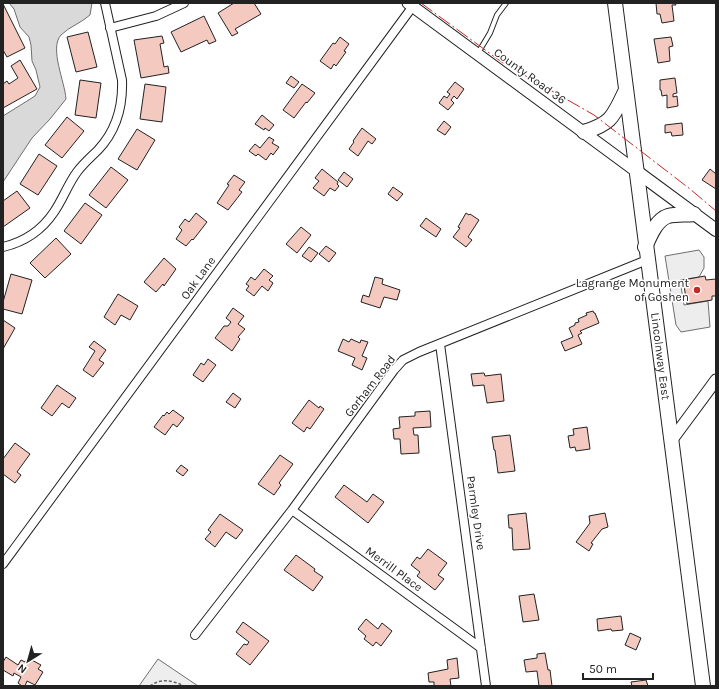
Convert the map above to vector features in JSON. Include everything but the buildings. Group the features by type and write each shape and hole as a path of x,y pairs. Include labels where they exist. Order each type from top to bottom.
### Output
{"highway":[{"name":"Lincolnway East","path":"615,3 646,253 703,686"},
{"path":"584,132 600,127 607,122 614,114 626,89"},
{"path":"646,253 654,228 661,220 668,216 694,214"}],"main road":[{"path":"636,171 716,230"}],"street":[{"path":"3,247 28,237 47,221 54,212 77,172 99,149 110,133 119,114 122,80 105,3"},
{"path":"110,28 156,16 184,3"},
{"name":"County Road 36","path":"410,5 636,171"},
{"name":"Oak Lane","path":"3,564 410,5"},
{"name":"Gorham Road","path":"195,635 292,510 399,365 411,356 646,253"},
{"name":"Parmley Drive","path":"440,344 486,686"},
{"path":"671,441 716,380"},
{"name":"Merrill Place","path":"292,510 481,648"}],"lane":[{"path":"477,54 490,33 497,15 506,3"}],"path":[{"path":"150,686 156,682 166,680 184,686"}],"shaded area":[{"path":"9,3 92,3 90,15 64,32 58,41 57,56 66,99 32,138 3,182 3,116 35,96 40,87 32,61 29,37 20,27 14,9"},
{"path":"699,250 704,257 704,268 699,277 680,280 684,305 708,301 710,327 681,332 676,325 665,256"},
{"path":"158,659 198,686 139,686"}],"power":[{"path":"421,3 503,63 594,115 690,189 716,211"}],"place":[{"name":"Lagrange Monument of Goshen","path":"697,290"}]}
